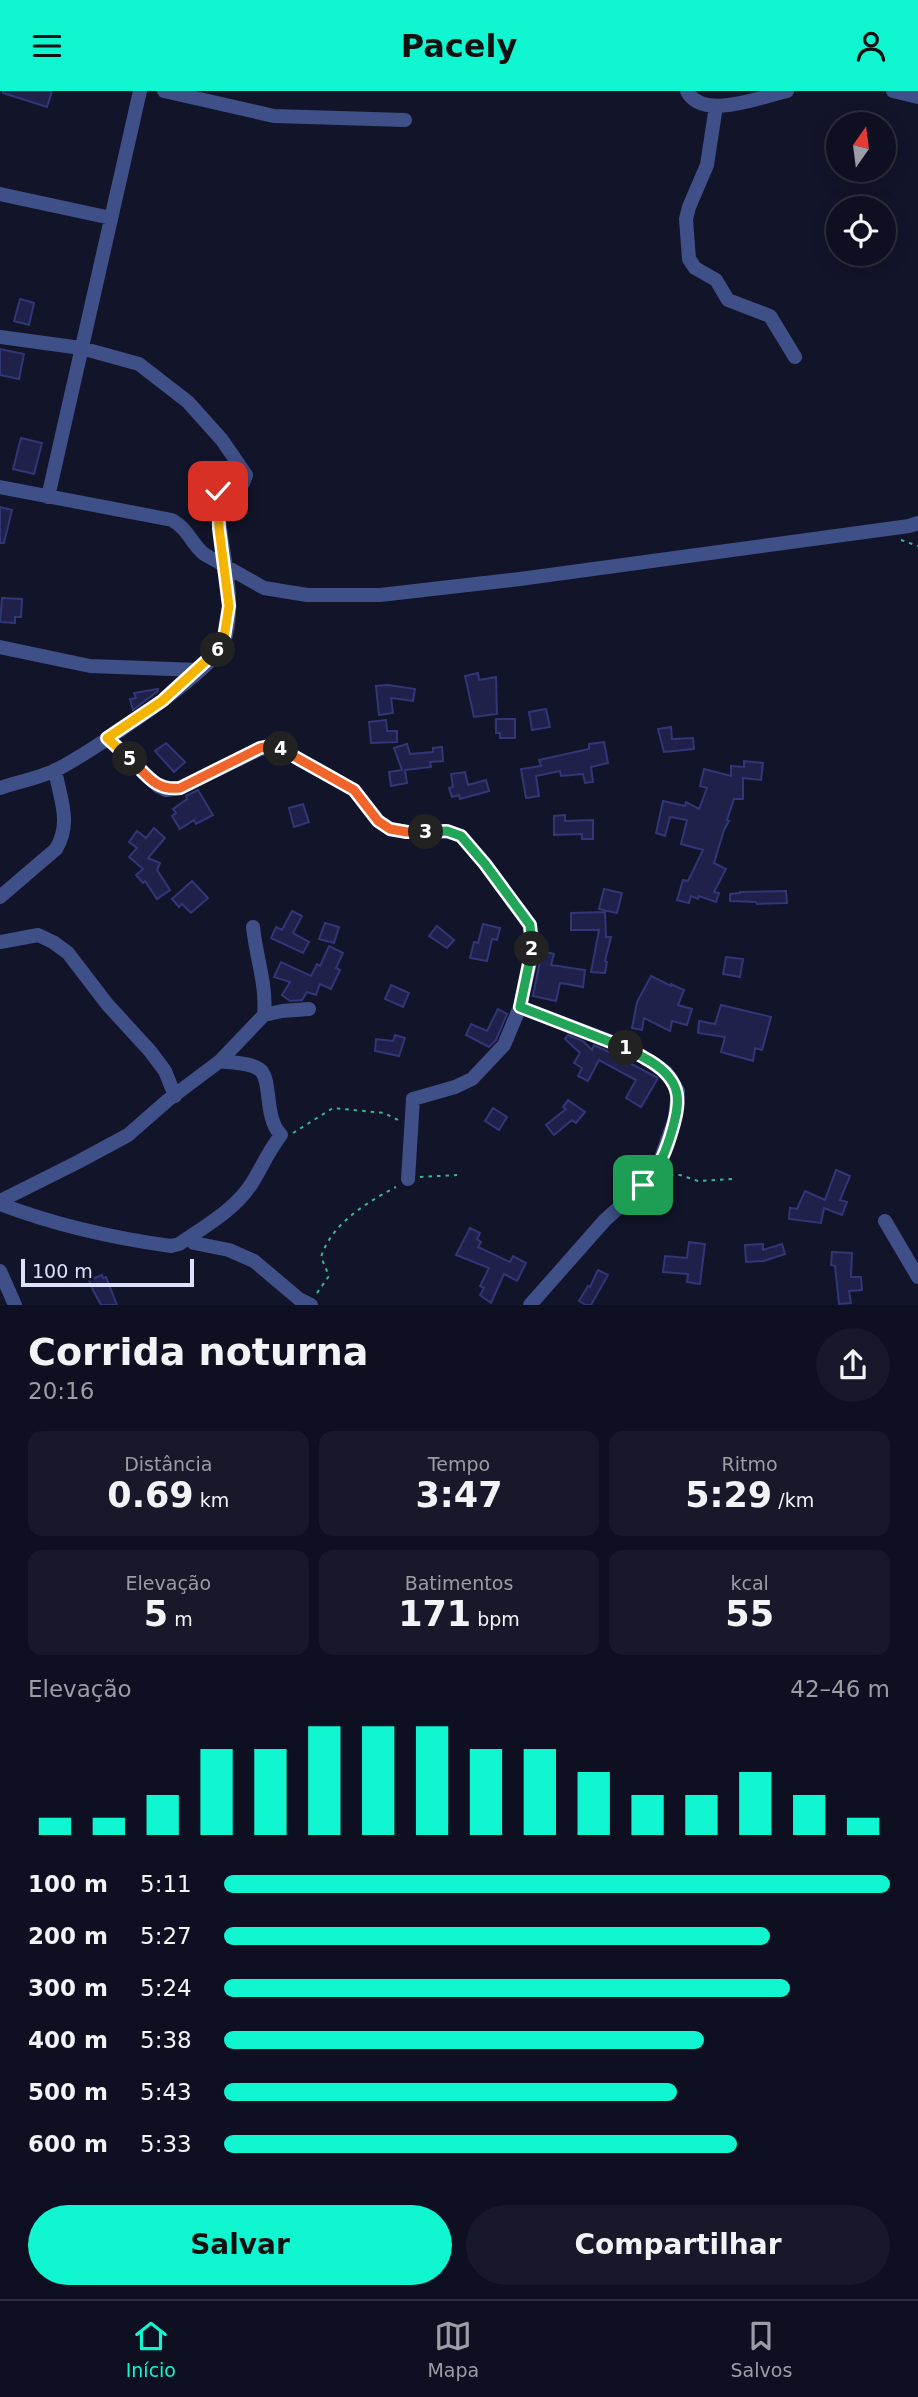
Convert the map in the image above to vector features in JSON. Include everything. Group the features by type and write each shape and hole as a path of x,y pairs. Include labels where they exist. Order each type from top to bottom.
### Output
{"street":[{"path":"48,496 140,91"},
{"path":"164,91 274,116 405,120"},
{"path":"687,91 697,103 716,106 729,106 786,91"},
{"path":"894,91 918,97"},
{"path":"716,106 707,165 689,207 689,260 695,268 716,280 728,300 770,316 795,357"},
{"path":"0,194 111,218"},
{"path":"0,337 81,348 133,361 145,367 188,402 222,440 246,475 243,483 221,488 217,495 229,606 223,644 214,657 162,701 55,770 0,788"},
{"path":"0,487 172,520 186,529 198,549 226,567 264,588 307,595 380,595 534,578 918,523"},
{"path":"0,647 90,666 199,670"},
{"path":"107,738 158,786 166,790 180,788 260,748 277,747 354,790 378,821 390,829 407,832 447,831 461,836 530,925 532,954 520,1007 504,1045 472,1079 455,1087 413,1099 408,1179"},
{"path":"0,897 56,849 62,838 66,826 55,770"},
{"path":"253,927 266,995 264,1015"},
{"path":"0,942 38,935 53,942 68,954 107,1005 150,1051 164,1071 175,1095"},
{"path":"520,1007 631,1049 666,1072 678,1091 678,1105 655,1175 605,1220 530,1305"},
{"path":"0,1203 128,1135 220,1061 264,1015 309,1009"},
{"path":"0,1203 37,1218 143,1242 171,1246 188,1238 231,1206 251,1184 281,1135 273,1125 266,1078 260,1070 220,1061"},
{"path":"885,1221 918,1277"},
{"path":"188,1238 194,1243 229,1250 254,1261 299,1300 310,1305"},
{"path":"0,1271 15,1305"}],"path":[{"path":"289,1135 333,1108 384,1113 411,1125"},
{"path":"310,1305 329,1276 321,1257 325,1243 338,1224 408,1179 457,1175"},
{"path":"655,1175 680,1175 698,1181 732,1179"}],"building":[{"path":"3,91 52,91 47,107"},
{"path":"20,299 34,303 29,325 14,321"},
{"path":"0,349 24,354 19,379 0,375"},
{"path":"21,438 42,443 34,474 13,469"},
{"path":"0,507 12,510 4,543 0,543"},
{"path":"2,598 22,599 21,617 15,617 15,623 0,622"},
{"path":"478,673 479,680 496,677 497,714 474,717 465,676"},
{"path":"376,686 415,689 413,701 391,698 393,713 379,715"},
{"path":"158,689 133,710 130,699 136,698 134,693"},
{"path":"546,709 550,727 532,730 529,712"},
{"path":"496,719 515,719 515,738 500,738 500,733 496,733"},
{"path":"386,720 387,731 397,731 397,742 371,743 369,722"},
{"path":"671,727 672,739 693,738 694,749 664,752 658,729"},
{"path":"604,742 608,763 591,767 593,782 585,783 583,774 561,776 560,771 536,776 539,796 526,798 521,769 541,766 539,760 589,749 589,744"},
{"path":"166,743 185,762 174,772 155,751"},
{"path":"407,744 410,754 433,752 433,748 442,747 443,761 430,762 431,767 405,770 407,783 391,786 389,772 402,770 394,748"},
{"path":"744,761 763,763 761,780 743,778 743,799 734,799 714,863 726,869 714,892 719,893 716,902 699,896 698,899 691,896 689,903 677,900 683,880 688,881 703,850 681,844 687,820 670,817 665,836 656,833 663,801 685,806 686,802 699,809 707,788 700,786 704,769 731,776 731,766 744,767"},
{"path":"465,772 468,785 486,780 489,791 460,799 459,795 452,797 449,788 453,787 451,774"},
{"path":"198,790 213,815 196,824 194,820 180,829 172,816 176,813 173,809 187,799 186,796"},
{"path":"303,804 309,822 294,827 289,808"},
{"path":"565,815 565,821 593,820 593,839 582,839 582,834 554,835 554,816"},
{"path":"154,828 165,838 148,858 160,863 157,870 170,890 157,899 145,881 143,883 136,875 143,869 129,857 137,848 129,842 137,831 146,838"},
{"path":"192,881 208,898 191,913 182,904 179,907 172,899"},
{"path":"604,889 622,893 617,913 599,909"},
{"path":"786,891 787,903 730,901 730,894 740,892"},
{"path":"292,911 302,916 293,933 309,942 303,953 271,938 276,927 282,930"},
{"path":"605,912 606,937 611,937 605,973 591,972 599,930 571,930 571,913"},
{"path":"325,923 339,927 334,943 319,939"},
{"path":"483,924 500,928 497,940 492,939 487,961 470,958 474,942 478,943"},
{"path":"437,926 454,940 447,948 429,936"},
{"path":"329,946 343,953 336,968 340,970 331,989 320,984 316,995 307,992 302,1000 290,1001 282,995 290,982 274,977 281,962 311,976 317,964 320,966"},
{"path":"542,951 554,954 551,965 585,970 583,987 560,983 556,1001 533,996"},
{"path":"726,957 743,959 740,977 723,974"},
{"path":"651,976 684,990 678,1005 692,1009 687,1025 672,1021 670,1031 644,1018 642,1030 632,1028 637,1002"},
{"path":"391,985 409,993 403,1007 385,999"},
{"path":"721,1005 771,1017 762,1050 755,1048 753,1061 721,1052 725,1037 698,1033 699,1021 715,1024"},
{"path":"498,1009 507,1014 496,1040 489,1047 466,1035 471,1024 487,1031"},
{"path":"395,1035 405,1038 399,1056 375,1051 376,1039 393,1041"},
{"path":"568,1035 583,1041 592,1050 594,1045 658,1078 641,1107 626,1098 636,1080 599,1060 588,1081 578,1076 582,1068 574,1063 580,1053 565,1039"},
{"path":"568,1100 585,1112 576,1123 572,1120 554,1135 546,1125 566,1109 563,1107"},
{"path":"493,1108 507,1117 499,1130 485,1121"},
{"path":"836,1170 850,1176 840,1200 847,1202 842,1215 824,1208 821,1223 789,1219 790,1208 797,1209 805,1191 825,1200"},
{"path":"470,1228 480,1233 477,1239 481,1242 478,1247 510,1262 513,1256 526,1263 517,1281 504,1274 491,1303 480,1295 484,1288 480,1286 489,1268 456,1255"},
{"path":"689,1242 705,1244 700,1284 687,1282 688,1274 663,1272 665,1256 687,1258"},
{"path":"763,1244 763,1250 782,1244 785,1254 764,1261 746,1262 745,1245"},
{"path":"832,1252 852,1253 851,1277 861,1277 862,1290 849,1291 851,1303 839,1304 835,1266 831,1265"},
{"path":"598,1270 608,1275 591,1305 586,1305 579,1301"},
{"path":"102,1275 103,1278 106,1277 117,1305 101,1305 93,1290 89,1280"}],"route":[{"path":"218,491 219,528 229,606 223,644 214,657 162,701 107,738 158,786 166,790 180,788 260,748 277,747 354,790 378,821 390,829 407,832 447,831 461,836 530,925 532,954 520,1007 631,1049 666,1072 678,1091 676,1118 666,1148 655,1175 643,1185"}]}
